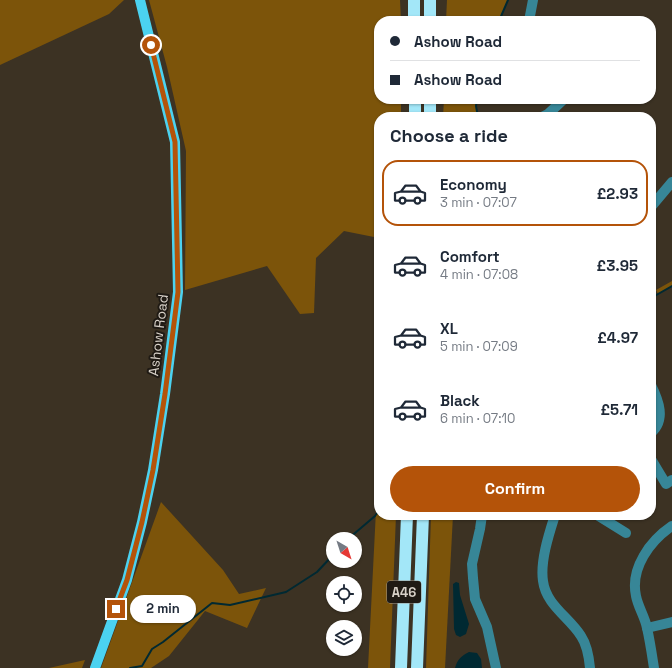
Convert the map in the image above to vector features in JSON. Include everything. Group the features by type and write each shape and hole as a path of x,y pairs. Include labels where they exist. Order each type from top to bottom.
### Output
{"highway":[{"path":"414,0 414,16"},
{"path":"430,0 430,16"},
{"name":"A46","path":"401,668 407,520"},
{"name":"A46","path":"417,668 423,520"}],"main road":[{"name":"Ashow Road","path":"94,668 127,580 142,522 154,463 165,394 178,292 175,142 140,0"}],"street":[{"path":"530,16 534,0"},
{"path":"550,112 559,104"},
{"path":"656,201 672,182"},
{"path":"656,397 660,407 660,418 656,428"},
{"path":"656,465 669,482"},
{"path":"481,520 472,564 475,600 487,627 496,668"},
{"path":"554,520 547,543 543,581 548,597 581,636 586,648 590,668"},
{"path":"605,520 626,533"},
{"path":"654,668 647,628 636,596 635,586 641,561 648,548 672,526"},
{"path":"647,628 672,622"}],"shaded area":[{"path":"0,0 124,0 109,14 0,65"},
{"path":"149,0 400,0 401,16 374,16 374,104 401,104 401,112 374,112 374,237 344,231 316,258 314,313 300,314 267,266 185,290 186,151 167,67"},
{"path":"447,0 508,0 501,16 446,16"},
{"path":"444,104 476,104 477,112 443,112"},
{"path":"672,281 672,286 658,294 656,290"},
{"path":"161,502 223,570 239,594 266,588 247,628 205,611 169,656 151,668 101,668"},
{"path":"376,520 396,520 390,668 368,668"},
{"path":"431,520 453,520 445,668 426,668"},
{"path":"85,660 82,668 49,668"}],"water":[{"path":"456,582 459,583 460,595 469,624 466,634 460,637 456,635 454,629 453,584"},
{"path":"469,652 477,653 481,659 482,668 455,668 460,658"}],"waterway":[{"path":"501,16 508,0"},
{"path":"476,104 477,112"},
{"path":"656,295 672,286"},
{"path":"356,532 374,517"},
{"path":"130,668 142,666 152,649 212,603 230,605 286,592 317,572 326,562"}],"route":[{"path":"116,609 127,580 142,522 153,470 165,394 178,292 175,142 151,45"}]}
